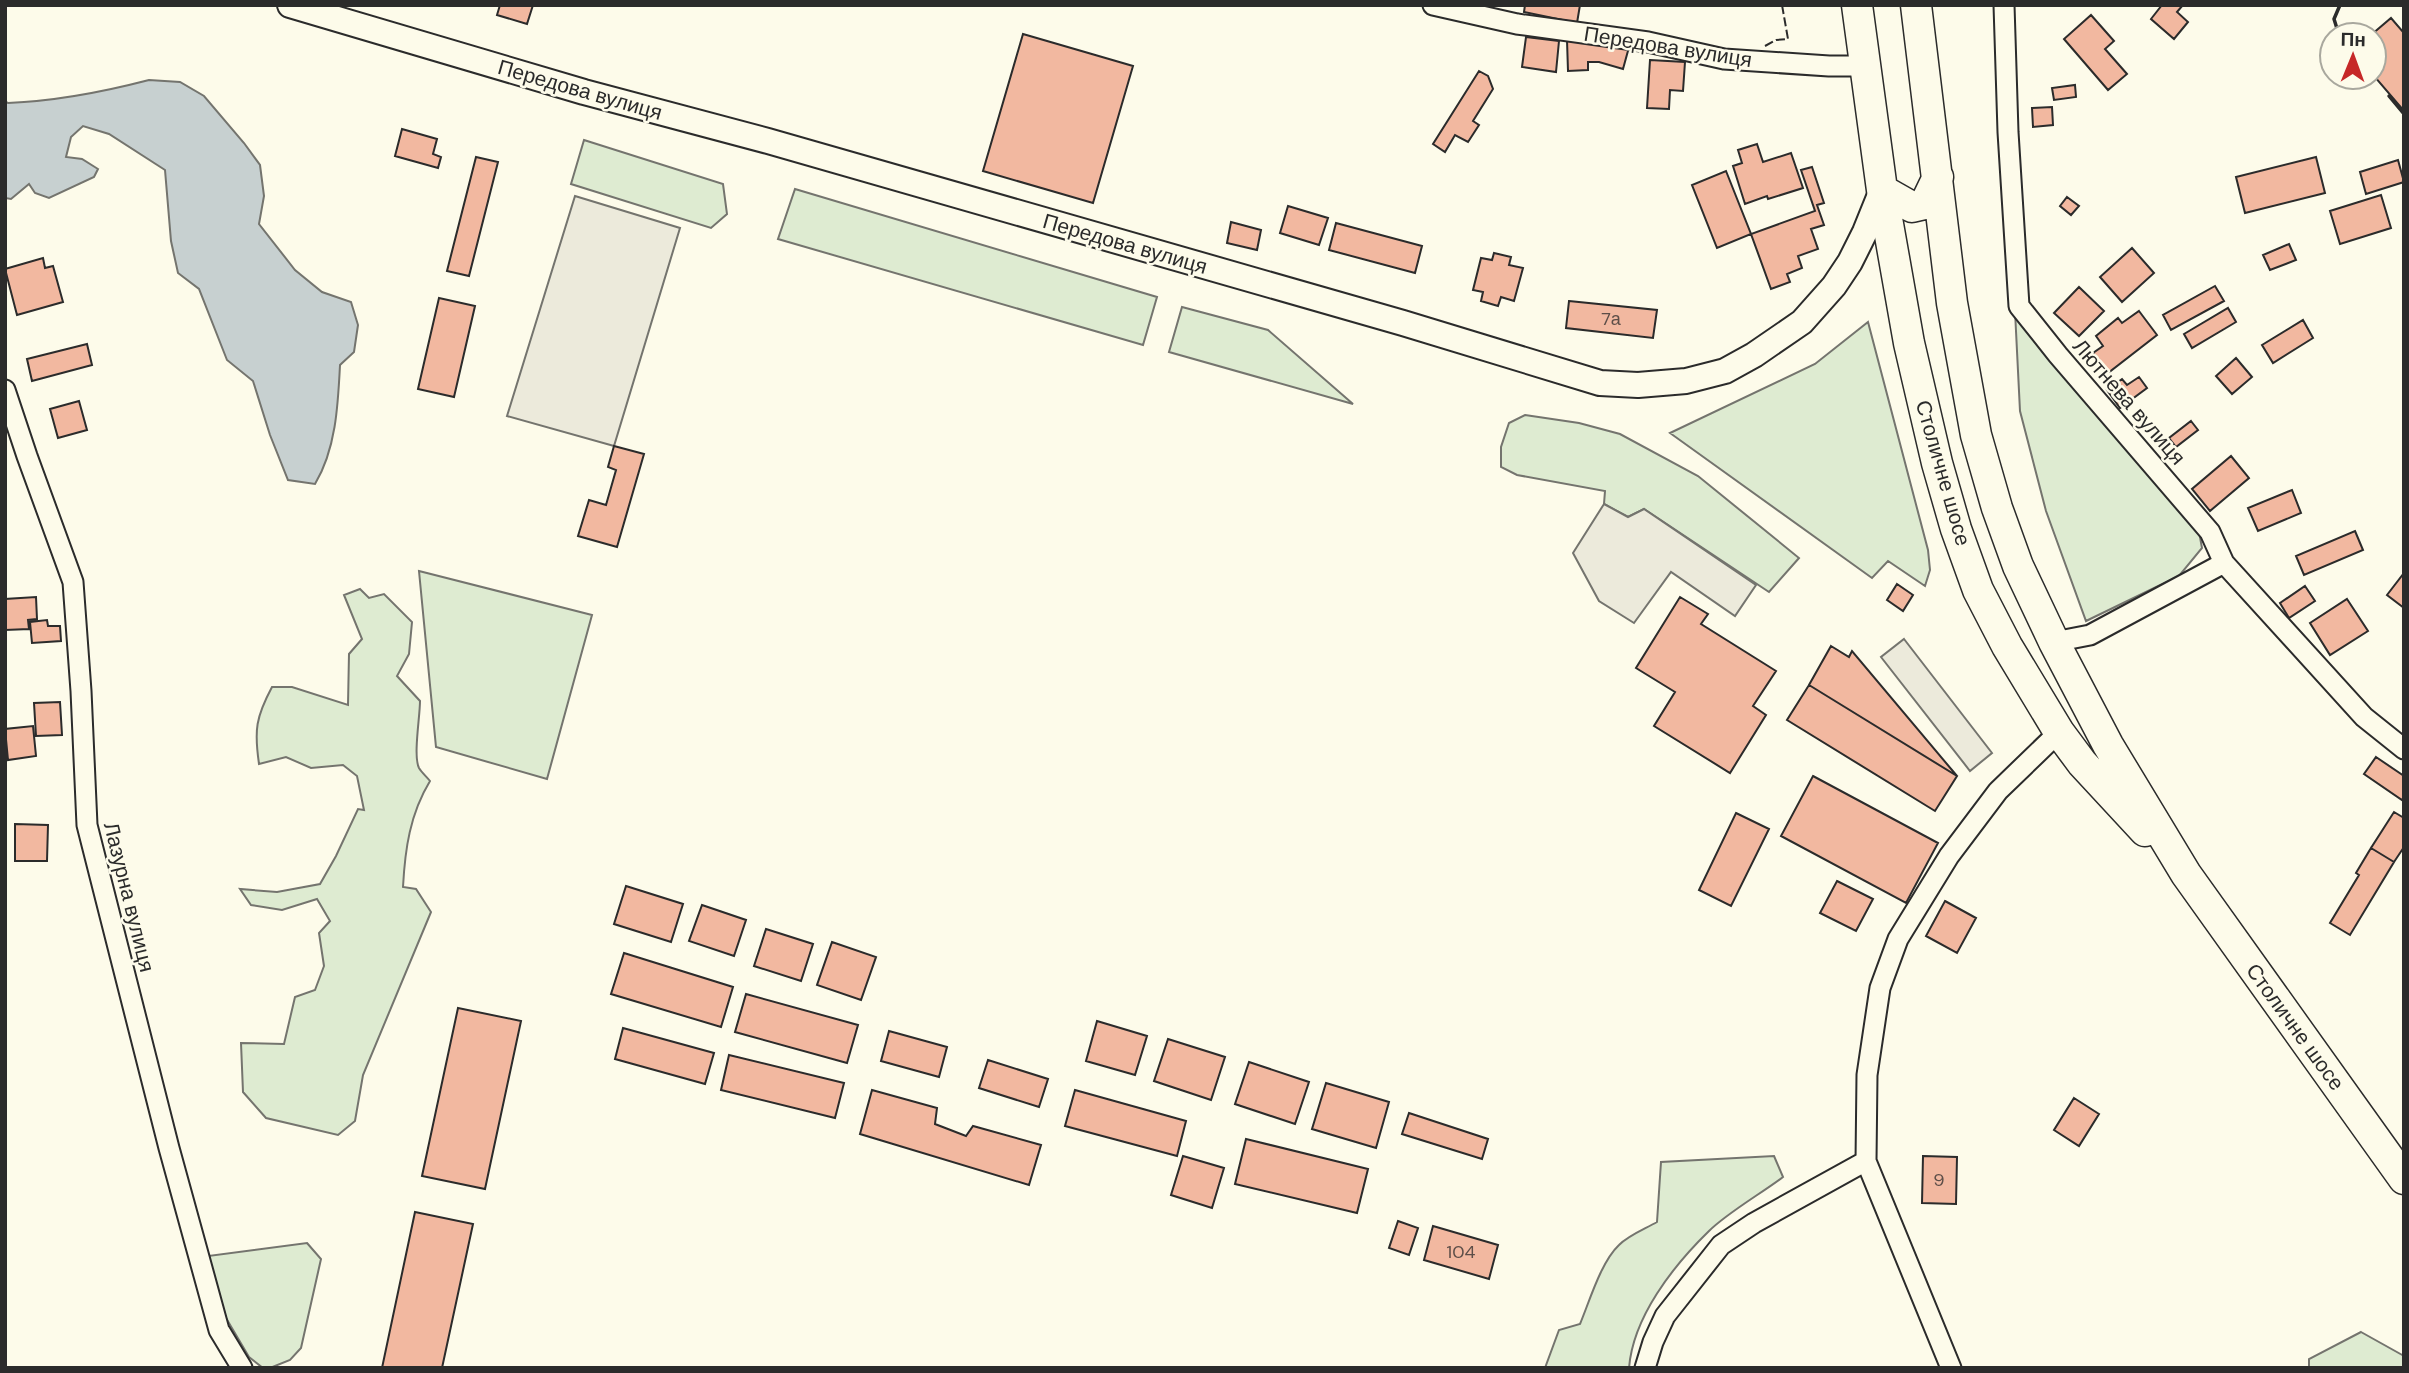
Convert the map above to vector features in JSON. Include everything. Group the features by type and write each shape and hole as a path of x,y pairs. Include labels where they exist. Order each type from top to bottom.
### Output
{"main road":[{"name":"Столичне шосе","path":"1857,5 1882,190 1909,344 1937,463 1956,529 1978,590 2007,646 2059,732 2082,763 2186,874"},
{"name":"Столичне шосе","path":"1916,5 1952,303 1976,435 1997,508 2018,566 2108,745 2186,874 2404,1179"},
{"path":"1882,190 1912,207 1926,204 1938,177"}],"street":[{"name":"Передова вулиця","path":"290,5 584,92 768,141 1403,323 1600,383 1638,385 1686,381 1725,371 1754,355 1802,322 1827,295 1850,262 1882,190"},
{"name":"Передова вулиця","path":"1433,5 1517,24 1648,42 1724,59 1864,66"},
{"name":"Лютнева вулиця","path":"2004,5 2008,132 2019,306 2210,532 2224,563 2364,718 2404,749"},
{"name":"Лазурна вулиця","path":"5,390 73,582 87,825 169,1148 219,1329 242,1368"},
{"path":"2054,642 2090,635 2224,563"},
{"path":"1951,1368 1866,1161 1867,1076 1880,988 1898,939 1949,856 1998,791 2059,732"},
{"path":"1645,1368 1665,1316 1721,1245 1754,1223 1866,1161"}],"green space":[{"path":"584,140 723,184 727,214 711,228 571,184"},
{"path":"795,189 1157,297 1143,345 778,239"},
{"path":"1182,307 1268,330 1353,404 1169,352"},
{"path":"2015,311 2195,510 2202,548 2179,576 2086,621 2046,511 2020,411"},
{"path":"1868,322 1928,550 1930,570 1925,586 1888,561 1872,578 1670,433 1815,364"},
{"path":"1525,415 1579,423 1620,434 1698,476 1799,558 1769,592 1644,509 1628,517 1604,504 1605,491 1517,475 1501,467 1501,447 1509,423"},
{"path":"419,571 592,615 547,779 436,747"},
{"path":"360,589 369,598 384,594 412,622 409,654 397,676 420,701 417,762 430,781 423,793 410,832 403,887 416,889 431,912 363,1075 355,1121 338,1135 266,1118 243,1092 241,1043 284,1044 295,997 315,990 324,966 319,933 330,921 317,899 282,910 251,905 240,889 277,892 320,884 358,809 364,810 357,776 343,765 311,768 286,757 259,764 257,742 260,716 272,687 292,687 348,705 349,654 362,639 344,595"},
{"path":"1774,1156 1783,1177 1716,1224 1669,1276 1638,1330 1629,1368 1545,1368 1559,1330 1580,1324 1596,1282 1613,1252 1627,1238 1657,1222 1661,1162"},
{"path":"307,1243 321,1259 301,1348 290,1360 263,1368 249,1357 226,1318 208,1256"},
{"path":"2361,1332 2404,1356 2404,1368 2309,1368 2309,1359"}],"shaded area":[{"path":"149,80 180,82 204,96 260,165 264,196 259,224 295,270 322,292 351,302 358,325 354,352 340,365 332,442 315,484 288,480 253,381 227,360 199,289 178,273 171,241 165,170 109,134 83,126 71,137 66,157 82,159 98,169 94,177 49,198 35,193 29,184 11,199 5,198 5,101 8,103 62,98"},
{"path":"575,196 680,228 614,446 507,416"},
{"path":"1604,504 1628,517 1644,509 1756,585 1735,616 1671,572 1634,623 1599,601 1573,553"},
{"path":"1904,639 1992,753 1970,771 1881,657"}],"building":[{"path":"500,5 533,5 527,24 497,15"},
{"path":"1525,5 1580,5 1577,23 1524,12"},
{"path":"2162,5 2183,5 2177,12 2188,22 2174,39 2151,19"},
{"path":"2091,15 2114,41 2105,49 2127,74 2108,90 2064,39"},
{"path":"2391,18 2404,33 2404,111 2387,91 2387,21"},
{"path":"1023,34 1133,66 1093,203 983,171"},
{"path":"1526,37 1559,41 1556,72 1522,67"},
{"path":"1567,40 1629,47 1623,69 1599,62 1588,62 1588,70 1568,71"},
{"path":"1650,60 1685,62 1683,91 1670,90 1669,109 1647,108"},
{"path":"1479,71 1488,76 1493,89 1473,121 1479,125 1468,142 1455,135 1445,152 1433,144"},
{"path":"2075,85 2076,97 2054,100 2052,88"},
{"path":"2052,107 2053,125 2033,127 2032,108"},
{"path":"402,129 437,139 433,154 441,157 438,168 395,156"},
{"path":"1757,144 1763,162 1791,153 1803,188 1745,204 1733,166 1742,163 1738,150"},
{"path":"476,157 498,162 469,276 447,271"},
{"path":"2316,157 2325,193 2245,213 2236,177"},
{"path":"2398,160 2404,182 2366,194 2360,172"},
{"path":"1812,167 1824,203 1817,205 1824,225 1811,229 1818,249 1798,256 1802,268 1787,274 1790,282 1771,289 1751,234 1815,211 1801,170"},
{"path":"1726,171 1751,234 1717,248 1692,185"},
{"path":"2381,195 2391,228 2340,244 2330,211"},
{"path":"2067,197 2079,206 2071,215 2060,206"},
{"path":"1288,206 1328,218 1319,245 1280,233"},
{"path":"1231,222 1261,230 1257,250 1227,243"},
{"path":"1336,223 1422,246 1415,273 1329,250"},
{"path":"2289,244 2296,260 2270,270 2263,255"},
{"path":"2132,248 2154,273 2122,302 2100,277"},
{"path":"1494,253 1511,257 1509,265 1523,268 1514,301 1501,297 1498,306 1481,301 1483,292 1473,290 1481,258 1492,260"},
{"path":"43,258 45,268 53,266 63,302 17,315 5,269"},
{"path":"2215,286 2224,301 2171,330 2163,315"},
{"path":"2079,287 2104,311 2079,336 2054,313"},
{"path":"439,298 475,306 454,397 418,389"},
{"path":"1569,301 1657,310 1653,338 1566,328"},
{"path":"2228,308 2236,322 2192,348 2184,334"},
{"path":"2139,311 2157,335 2108,373 2093,353 2103,346 2096,336 2118,318 2122,323"},
{"path":"2303,320 2313,338 2273,363 2262,345"},
{"path":"87,344 92,365 32,381 27,359"},
{"path":"2236,358 2252,377 2232,394 2216,376"},
{"path":"2139,377 2147,388 2120,408 2107,390 2122,379 2127,385"},
{"path":"79,401 87,430 58,438 50,409"},
{"path":"2191,421 2198,430 2176,447 2169,438"},
{"path":"614,446 644,454 617,547 578,536 589,500 606,505 616,470 608,467"},
{"path":"2231,456 2249,478 2210,511 2192,489"},
{"path":"2292,490 2301,513 2258,531 2248,508"},
{"path":"2355,531 2363,550 2304,575 2296,556"},
{"path":"2404,573 2404,608 2387,595"},
{"path":"1897,584 1913,595 1903,611 1887,600"},
{"path":"2305,586 2315,601 2289,618 2280,603"},
{"path":"36,597 37,619 28,620 29,629 5,630 5,599"},
{"path":"1680,597 1708,614 1701,624 1776,671 1753,706 1766,715 1730,773 1654,726 1675,692 1636,668"},
{"path":"2347,599 2368,631 2330,655 2310,623"},
{"path":"47,620 48,626 60,626 61,641 32,643 30,622"},
{"path":"1831,646 1849,657 1852,651 1957,776 1809,685"},
{"path":"1809,685 1957,776 1935,811 1787,720"},
{"path":"60,702 62,735 36,736 34,703"},
{"path":"33,726 36,756 8,760 5,729"},
{"path":"2376,757 2404,776 2402,800 2364,774"},
{"path":"1813,776 1938,843 1906,903 1781,836"},
{"path":"2394,812 2404,818 2404,847 2394,862 2371,848"},
{"path":"1736,813 1769,829 1731,906 1699,890"},
{"path":"15,824 48,825 47,861 15,861"},
{"path":"2371,848 2394,862 2350,935 2330,923 2359,875 2356,873"},
{"path":"1837,881 1873,899 1856,931 1820,913"},
{"path":"626,886 683,904 671,942 614,924"},
{"path":"1945,901 1976,918 1957,953 1926,936"},
{"path":"702,905 746,920 734,956 689,941"},
{"path":"766,929 813,944 801,981 754,966"},
{"path":"832,942 876,957 861,1000 817,985"},
{"path":"624,953 733,987 721,1027 611,994"},
{"path":"746,994 858,1025 847,1063 735,1032"},
{"path":"458,1008 521,1021 485,1189 422,1176"},
{"path":"1097,1021 1147,1036 1135,1075 1086,1061"},
{"path":"623,1028 714,1053 705,1084 615,1059"},
{"path":"889,1031 947,1047 939,1077 881,1061"},
{"path":"1168,1039 1225,1057 1211,1100 1154,1081"},
{"path":"729,1055 844,1083 835,1118 721,1090"},
{"path":"988,1060 1048,1079 1039,1107 979,1088"},
{"path":"1249,1062 1309,1082 1295,1124 1235,1104"},
{"path":"1326,1083 1389,1102 1376,1148 1312,1129"},
{"path":"872,1090 937,1108 935,1124 966,1136 973,1126 1041,1145 1029,1185 860,1134"},
{"path":"1075,1090 1186,1121 1177,1156 1065,1126"},
{"path":"2074,1098 2099,1114 2079,1146 2054,1130"},
{"path":"1409,1113 1488,1139 1482,1159 1402,1134"},
{"path":"1246,1139 1368,1169 1357,1213 1235,1184"},
{"path":"1183,1156 1224,1168 1212,1208 1171,1195"},
{"path":"1923,1156 1957,1157 1956,1204 1922,1203"},
{"path":"415,1212 473,1224 442,1368 382,1368"},
{"path":"1398,1221 1418,1228 1409,1255 1389,1248"},
{"path":"1433,1226 1498,1245 1489,1279 1424,1260"}],"fence":[{"path":"1765,46 1776,40 1788,39 1782,5"}],"wall":[{"path":"2335,21 2340,5"},
{"path":"2389,96 2404,114"}]}
